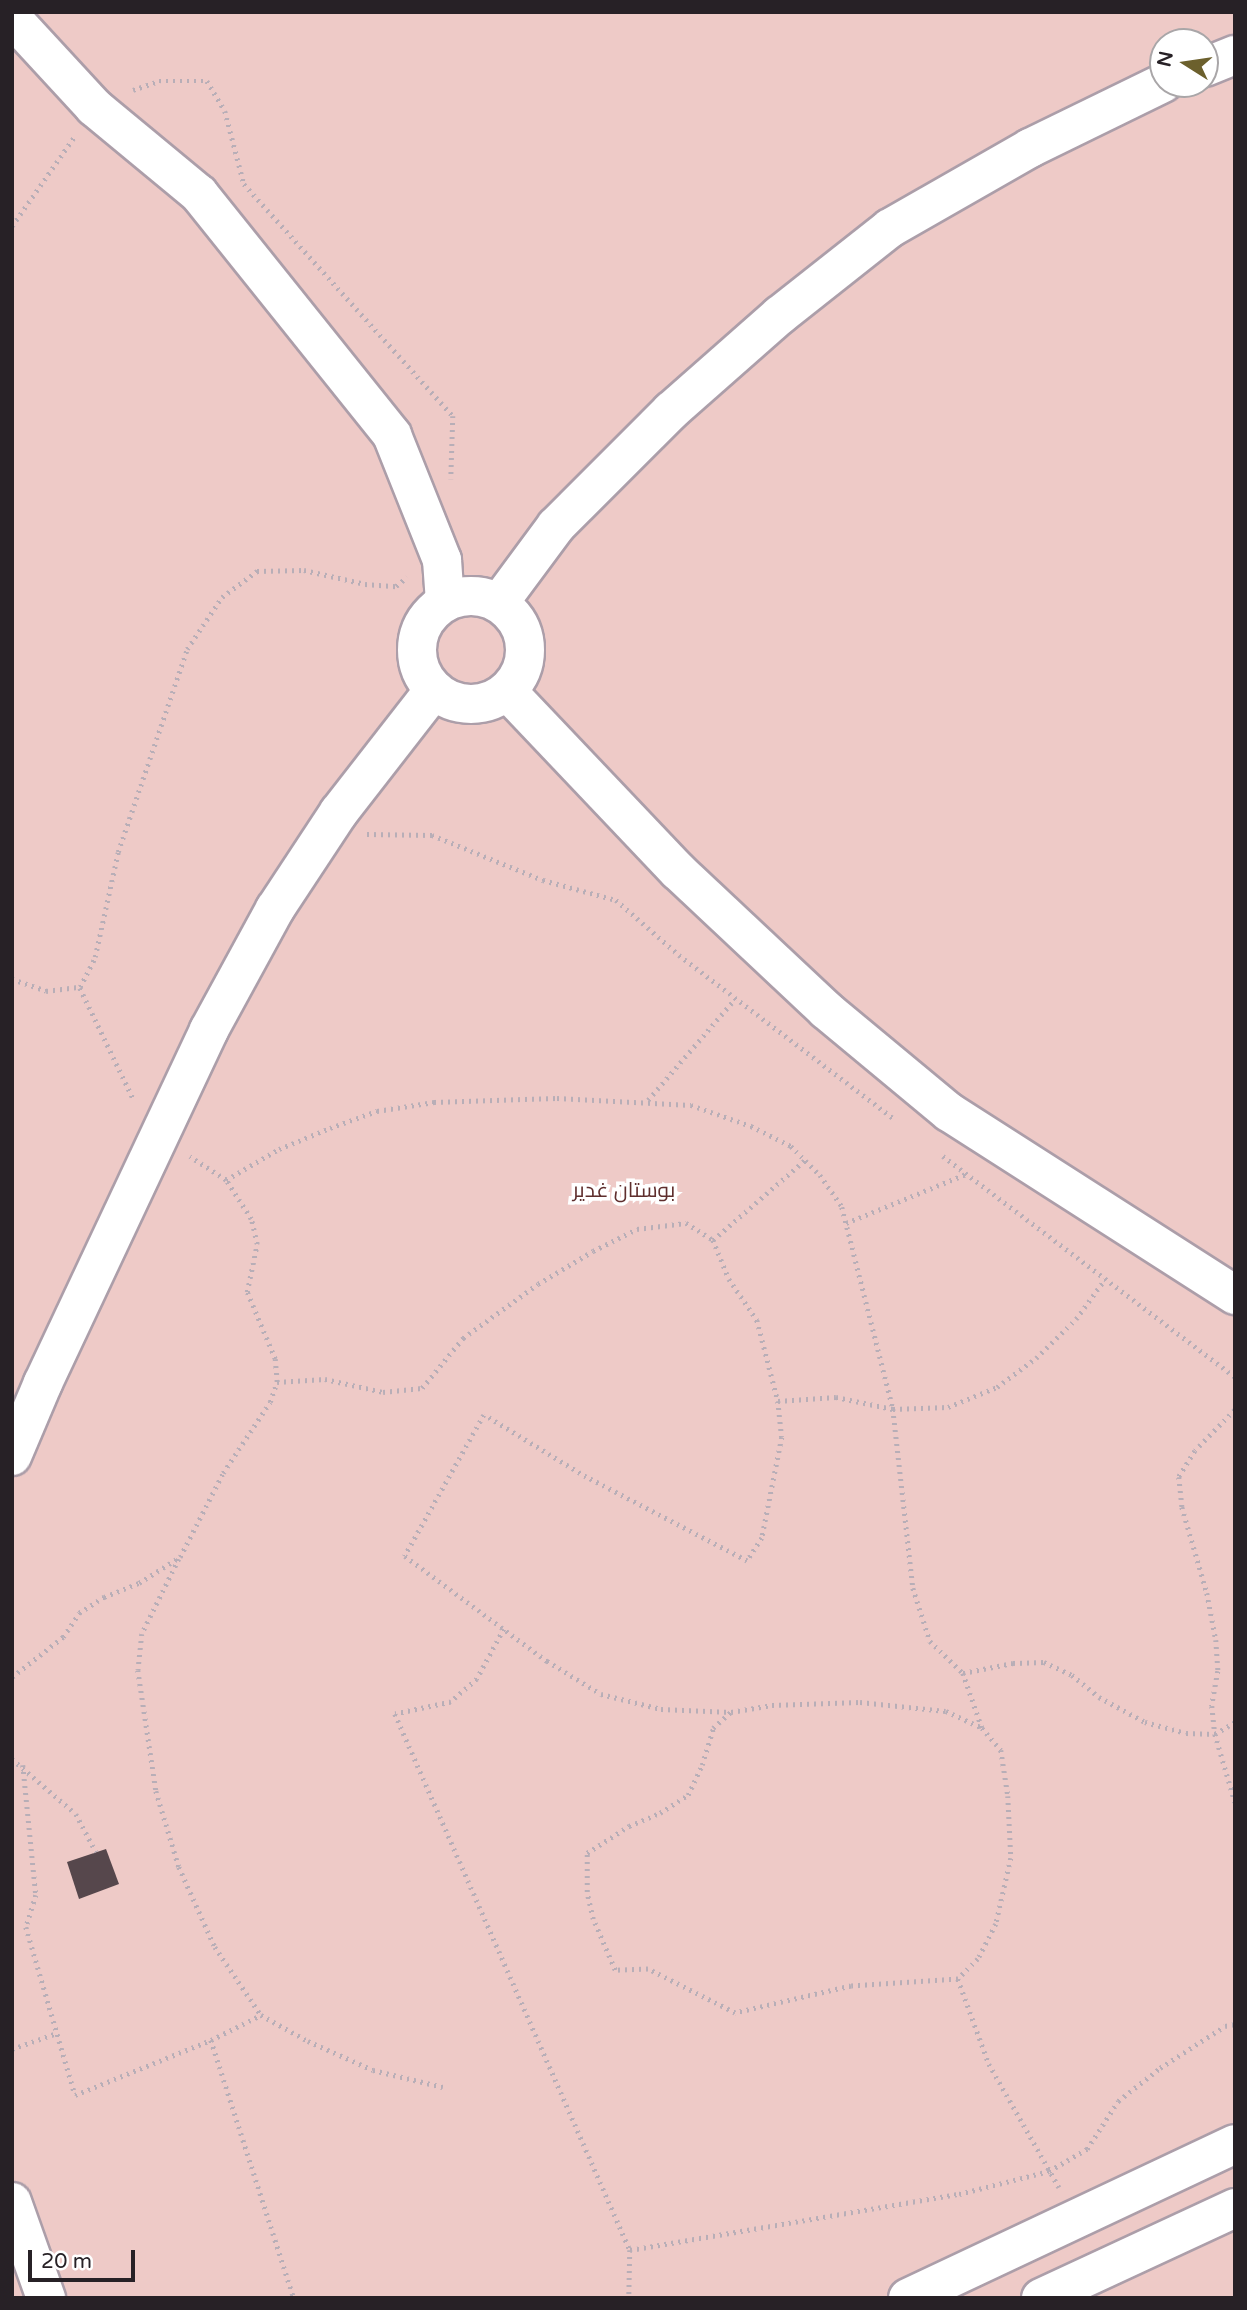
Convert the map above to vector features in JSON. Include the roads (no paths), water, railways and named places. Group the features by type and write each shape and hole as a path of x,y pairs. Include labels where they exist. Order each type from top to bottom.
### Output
{"lane":[{"path":"12,18 94,107 199,194 392,435 442,560 445,601"},
{"path":"499,603 556,526 671,411 780,316 890,228 1030,148 1149,90"},
{"path":"463,595 482,596 499,603 521,628 526,645 524,662 507,691 486,702 463,704 434,690 423,676 416,643 421,626 445,601 463,595"},
{"path":"12,1456 43,1383 209,1030 275,909 339,812 434,690"},
{"path":"507,691 678,871 826,1010 949,1112 1235,1295"},
{"path":"908,2298 1235,2144"},
{"path":"12,2202 47,2298"},
{"path":"1041,2298 1235,2208"}],"park label":[{"name":"بوستان غدیر","path":"624,1191"}]}
